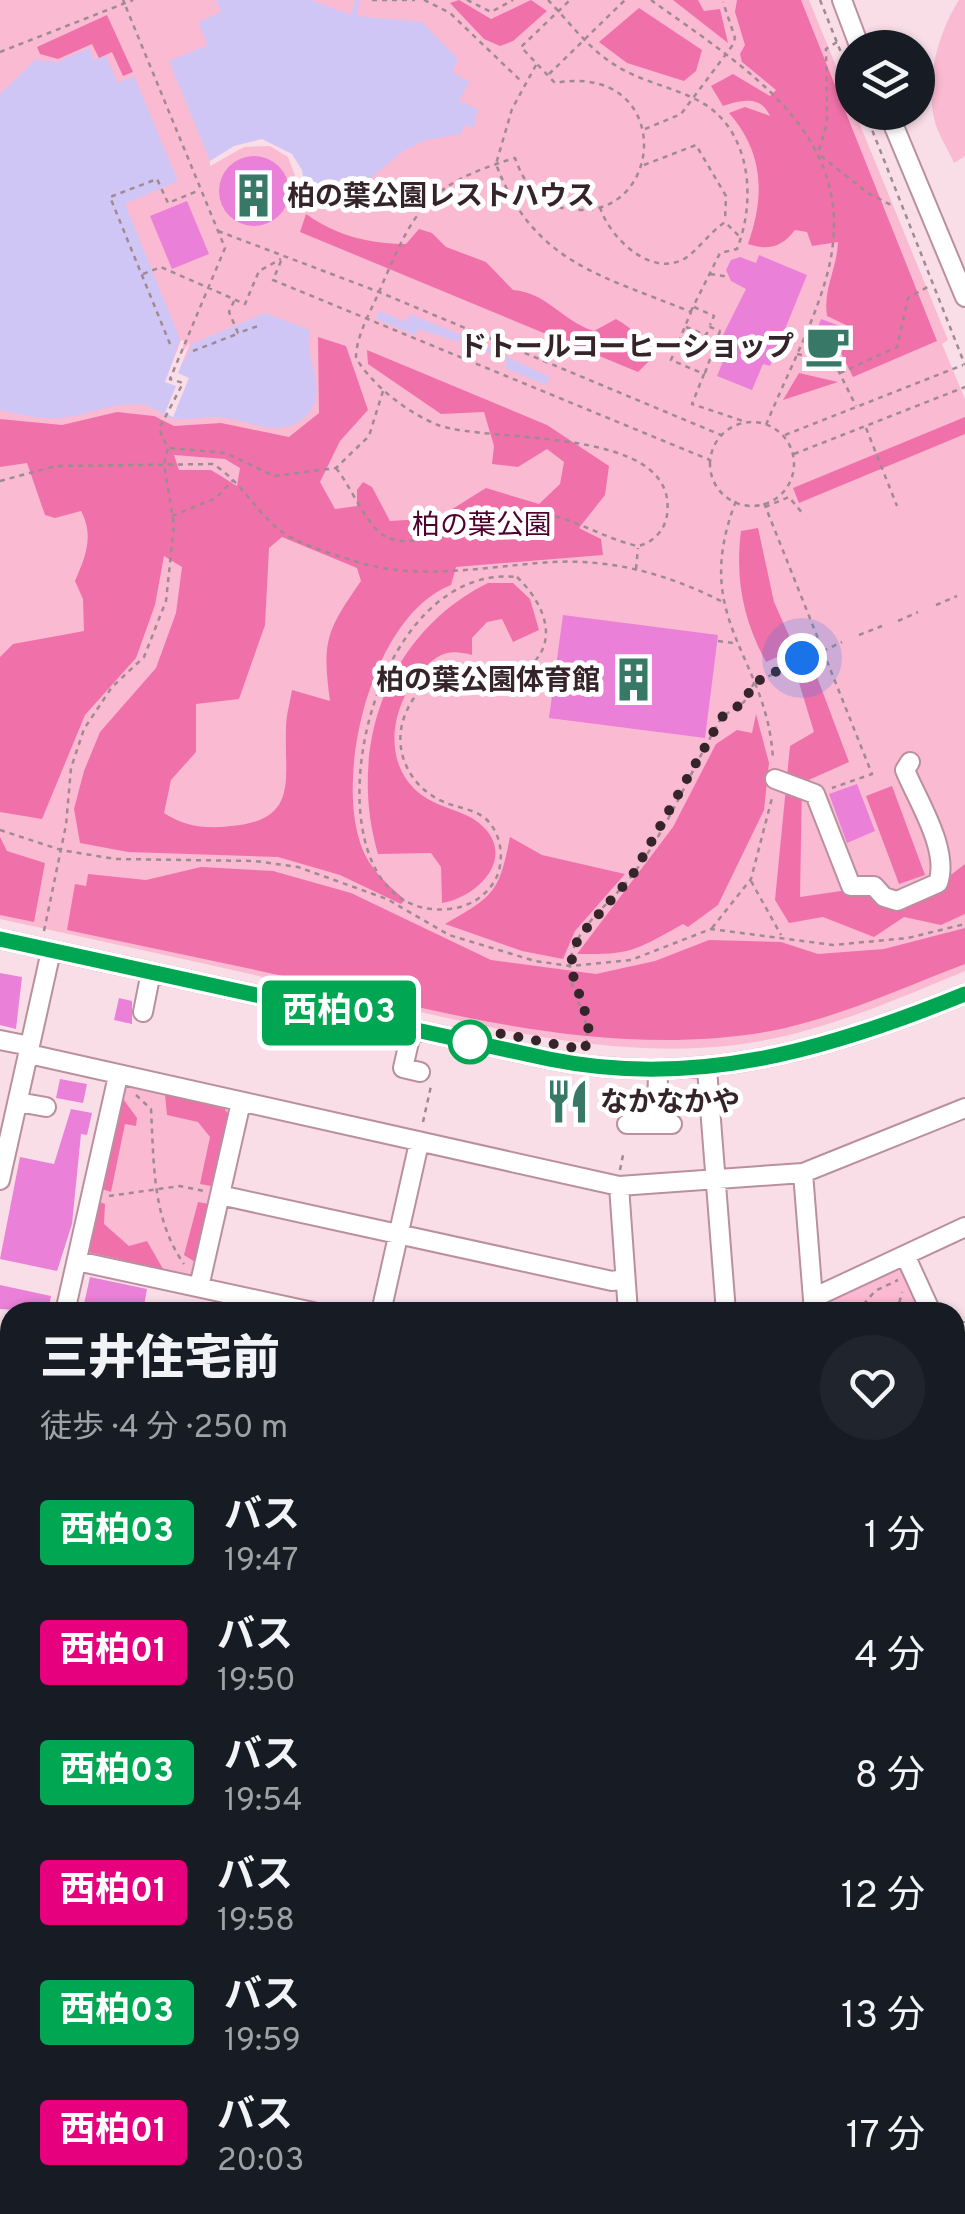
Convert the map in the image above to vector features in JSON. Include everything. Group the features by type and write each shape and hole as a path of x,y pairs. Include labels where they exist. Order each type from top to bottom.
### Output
{"street":[{"path":"845,1 854,30"},
{"path":"896,130 965,296"},
{"path":"774,780 815,794 851,886 874,886 884,897 897,901 938,883 942,872 939,854 905,770 910,762"},
{"path":"0,939 582,1066 707,1069 784,1056 856,1037 965,994"},
{"path":"0,1180 5,1134 18,1102 52,951"},
{"path":"142,1012 151,972"},
{"path":"412,1029 403,1068 427,1072"},
{"path":"0,1040 118,1076 619,1186 804,1173 965,1108"},
{"path":"707,1069 725,1302"},
{"path":"627,1124 664,1124 658,1070"},
{"path":"67,1302 118,1076"},
{"path":"18,1102 46,1107"},
{"path":"199,1287 214,1193 242,1102"},
{"path":"383,1302 419,1143"},
{"path":"804,1173 814,1302"},
{"path":"619,1186 627,1302"},
{"path":"214,1193 612,1281 624,1279"},
{"path":"819,1302 965,1227"},
{"path":"905,1255 926,1302"},
{"path":"77,1261 267,1302"}],"path":[{"path":"0,52 133,0"},
{"path":"372,0 415,0"},
{"path":"467,0 491,12 514,0"},
{"path":"548,0 612,64 693,98 722,120 743,160 750,200 741,238 737,249 720,253 671,360 704,374"},
{"path":"570,0 521,47 555,83 580,79 610,86 633,106 644,130 642,165 626,191 600,207 560,207 533,191 515,158 441,188 418,210 367,320 356,358 410,410 455,431 566,440 638,462 662,483 668,509 660,532 638,546"},
{"path":"548,75 625,0"},
{"path":"652,0 783,100 817,154 832,212 830,250 823,287 766,425"},
{"path":"820,0 835,37"},
{"path":"428,1 450,13 523,83"},
{"path":"29,930 44,932 62,850 68,782 84,728 112,687 144,657 166,602 172,565 171,516 164,464 168,448 159,428 168,418 183,384 170,378 225,248 124,2"},
{"path":"644,130 673,119 726,55 735,38 723,2"},
{"path":"817,154 826,122 826,49 835,43"},
{"path":"537,64 523,83 496,164 517,213 548,246 579,265 714,316 706,335 685,327"},
{"path":"784,436 965,364 873,130"},
{"path":"600,207 606,226 644,259 658,262 691,254 725,222 726,196 696,145 642,165"},
{"path":"817,154 868,194 893,206"},
{"path":"170,344 110,197 157,179 168,203 201,189"},
{"path":"725,222 741,238"},
{"path":"218,231 379,292 721,435"},
{"path":"142,274 161,267 245,304 258,271 282,258"},
{"path":"282,258 273,280 710,460"},
{"path":"709,273 729,276"},
{"path":"827,360 826,365 839,370 897,347 908,298 933,284"},
{"path":"234,299 229,312 238,334"},
{"path":"193,352 260,325"},
{"path":"710,327 722,332 692,404 766,425 784,436 793,454 789,484 764,505"},
{"path":"796,354 832,361 834,355 840,358 839,370 857,407"},
{"path":"793,454 965,387"},
{"path":"168,448 226,453 274,476 336,468 369,436 384,388"},
{"path":"746,422 721,435 710,460 714,483 736,501 750,506 790,498 803,514"},
{"path":"865,426 897,506"},
{"path":"0,482 56,466 213,464 235,478 279,530 359,562 450,573 553,562 636,568 676,578 721,601"},
{"path":"336,468 381,534 394,539 432,538 508,513 530,512 575,522 638,546"},
{"path":"171,516 216,498 235,478"},
{"path":"711,929 751,880 774,780 772,734 721,601 723,539 736,501"},
{"path":"764,505 872,774 815,794"},
{"path":"636,568 638,546"},
{"path":"507,567 508,576"},
{"path":"508,576 526,586 542,610 547,640 539,657 522,672 462,669 426,683 406,712 400,738 408,772 424,790 486,819 498,840 499,873 482,896 458,908 431,908 412,901 383,880 363,831 359,770 366,727 392,659 446,593 468,582 508,576"},
{"path":"936,605 958,596"},
{"path":"898,620 918,612"},
{"path":"859,635 882,626"},
{"path":"718,641 735,643"},
{"path":"585,1050 589,1024 570,966 578,938 632,876 722,717 744,702 754,683 842,642"},
{"path":"0,830 62,850 154,862 255,861 298,867 339,879 449,935 535,961 570,966 631,960 711,929 832,945 935,934 965,924"},
{"path":"751,880 782,936"},
{"path":"410,912 412,901"},
{"path":"419,1143 427,1072"},
{"path":"118,1076 150,1109 156,1190 167,1240 199,1287"},
{"path":"92,1191 115,1198 180,1186 214,1193"},
{"path":"866,1302 875,1291 898,1280 901,1302"}],"green space":[{"name":"柏の葉公園","path":"0,0 809,0 835,64 835,130 862,130 948,340 942,344 965,399 965,971 795,1034 735,1045 640,1048 501,1029 0,919"},
{"path":"459,0 491,19 531,0 547,11 513,41 500,46 484,39 450,3"},
{"path":"673,0 698,0 704,11 720,9 728,43"},
{"path":"737,0 801,0 835,85 835,130 853,130 937,341 853,377 838,347 846,325 827,316 838,242 812,246 807,232 795,230 774,246 748,244 757,209 758,176 749,144 729,113 745,107 770,116 756,102 723,106 711,86 733,74 770,96 776,90 742,62 740,54 745,45 735,12"},
{"path":"959,0 965,0 965,156 954,163 935,124 935,63 945,26"},
{"path":"639,8 702,50 696,71 684,81 627,63 599,42"},
{"path":"107,15 133,72 123,76 112,52 99,58 92,44 58,59 40,54 37,47"},
{"path":"306,214 341,233 379,242 406,244 419,229 432,233 446,247 486,262 513,290 536,296 583,326 594,331 616,319 638,336 649,361 638,372 300,232"},
{"path":"318,337 346,346 368,410 340,441 320,482 335,509 357,506 357,490 363,482 372,487 390,521 438,518 486,488 539,504 560,484 564,462 547,449 518,467 492,464 494,446 484,412 441,414 368,364 367,350 547,425 609,466 605,495 579,528 601,539 603,555 456,567 451,585 424,601 401,627 382,659 358,734 353,808 367,858 405,900 401,904 340,875 278,857 128,852 80,843 74,809 100,732 156,668 176,613 182,567 164,556 155,605 136,658 85,715 42,819 0,812 0,657 13,644 84,631 83,599 75,581 88,537 81,511 55,518 45,515 27,463 0,467 0,419 62,425 117,412 154,416 174,426 221,423 289,437 319,413","holes":["174,455 225,459 240,468 237,486 211,470 179,470","282,537 357,568 361,581 329,637 330,701 292,690 286,723 284,794 268,815 222,827 180,821 164,813 171,780 196,752 196,704 239,699 265,625 269,548"]},
{"path":"799,373 838,382 783,400"},
{"path":"965,417 965,434 799,503 793,488"},
{"path":"758,528 774,602 795,649 766,662 746,614 739,566 741,531"},
{"path":"488,583 513,583 530,599 539,630 513,642 502,619 487,622 472,638 472,655 456,652 437,657 410,687 394,736 401,769 410,784 430,800 479,823 495,849 489,873 480,884 469,893 442,903 441,867 431,853 378,854 368,774 373,735 384,697 401,663 424,632 453,605"},
{"path":"814,669 849,762 802,783 800,897 841,891 913,904 965,864 965,914 941,925 904,917 874,937 823,917 789,923 775,900 790,746 814,732 797,676"},
{"path":"756,714 769,763 764,810 718,905 688,927 683,924 633,949 577,954 673,827 716,744 737,730 752,733"},
{"path":"892,786 925,875 899,884 866,796"},
{"path":"0,837 7,851 45,863 34,922 0,915"},
{"path":"510,837 542,855 625,874 575,931 563,959 522,951 445,924 492,891"},
{"path":"201,867 273,871 351,893 491,960 596,974 655,961 709,940 781,942 818,954 884,949 965,928 965,964 870,1002 796,1025 713,1038 654,1040 595,1037 477,1020 67,930 75,884 86,886 88,874 146,880"},
{"path":"128,1084 227,1106 232,1113 196,1271 190,1277 89,1254 85,1248 121,1088"},
{"path":"165,1095 224,1108 228,1114 211,1186 200,1184 210,1137 198,1122 167,1115"},
{"path":"121,1096 137,1118 136,1126 125,1124 111,1192 102,1189"},
{"path":"95,1200 105,1204 104,1224 129,1246 147,1241 163,1269 88,1252 83,1240"},
{"path":"198,1202 209,1204 195,1262 184,1255"},
{"path":"895,1266 904,1269 919,1302 823,1302"}],"shaded area":[{"path":"216,0 311,0 351,15 355,0 360,0 357,16 422,22 458,59 452,72 469,82 459,101 478,109 473,128 464,125 461,134 426,140 403,151 366,182 351,202 326,208 314,204 315,190 305,190 297,161 262,139 210,161 169,61 208,45 198,22 221,12"},
{"path":"89,48 94,60 106,56 118,83 134,76 178,181 125,204 180,339 173,359 184,362 192,344 265,313 310,330 316,397 313,408 295,424 274,428 228,418 176,419 133,404 59,418 0,410 0,94 35,60 57,62"},
{"path":"379,311 406,322 409,314 462,335 459,342 418,329 415,335 376,319"},
{"path":"470,339 549,377 546,385 505,368 507,361 468,344"}],"pier":[{"path":"262,139 292,154 302,170 305,190 300,189 288,157 270,146 244,147 210,166 210,161 234,146"},
{"path":"181,340 185,341 179,356 190,343 178,373 189,378 173,417 165,413 176,386 165,382"}],"building":[{"name":"柏の葉公園レストハウス","path":"254,156 279,166 289,191 279,216 254,226 229,216 219,191 229,166"},
{"path":"187,201 209,254 172,269 150,216"},
{"path":"759,255 807,275 770,366 763,364 752,390 717,376 728,349 720,341 746,289 731,281 726,270 731,260 740,257 756,263"},
{"path":"821,319 843,327 831,361 809,353"},
{"name":"柏の葉公園体育館","path":"563,615 718,635 705,738 549,718"},
{"path":"857,784 875,831 847,843 829,794"},
{"path":"0,973 22,977 16,1029 0,1025"},
{"path":"119,998 132,1001 132,1024 114,1020"},
{"path":"60,1079 87,1084 83,1103 56,1098"},
{"path":"613,1090 645,1091 645,1112 612,1114"},
{"path":"696,1090 698,1115 670,1112 670,1092"},
{"path":"71,1109 92,1113 87,1135 81,1134 72,1224 57,1271 0,1259 20,1157 54,1164"},
{"path":"90,1277 147,1289 145,1302 84,1302"},
{"path":"0,1285 51,1296 50,1302 0,1302"}],"bus line":[{"name":"西柏03","path":"0,939 582,1066 617,1069 707,1069 784,1056 856,1037 965,994"}],"place":[{"name":"柏の葉公園レストハウス","path":"254,195"},
{"name":"ドトールコーヒーショップ","path":"827,346"},
{"name":"柏の葉公園体育館","path":"633,679"},
{"name":"なかなかや","path":"567,1101"}],"route":[{"path":"470,1042 482,1030 585,1050 589,1024 578,1001 570,966 578,938 632,876 722,717 744,702 754,683 802,658"}]}
